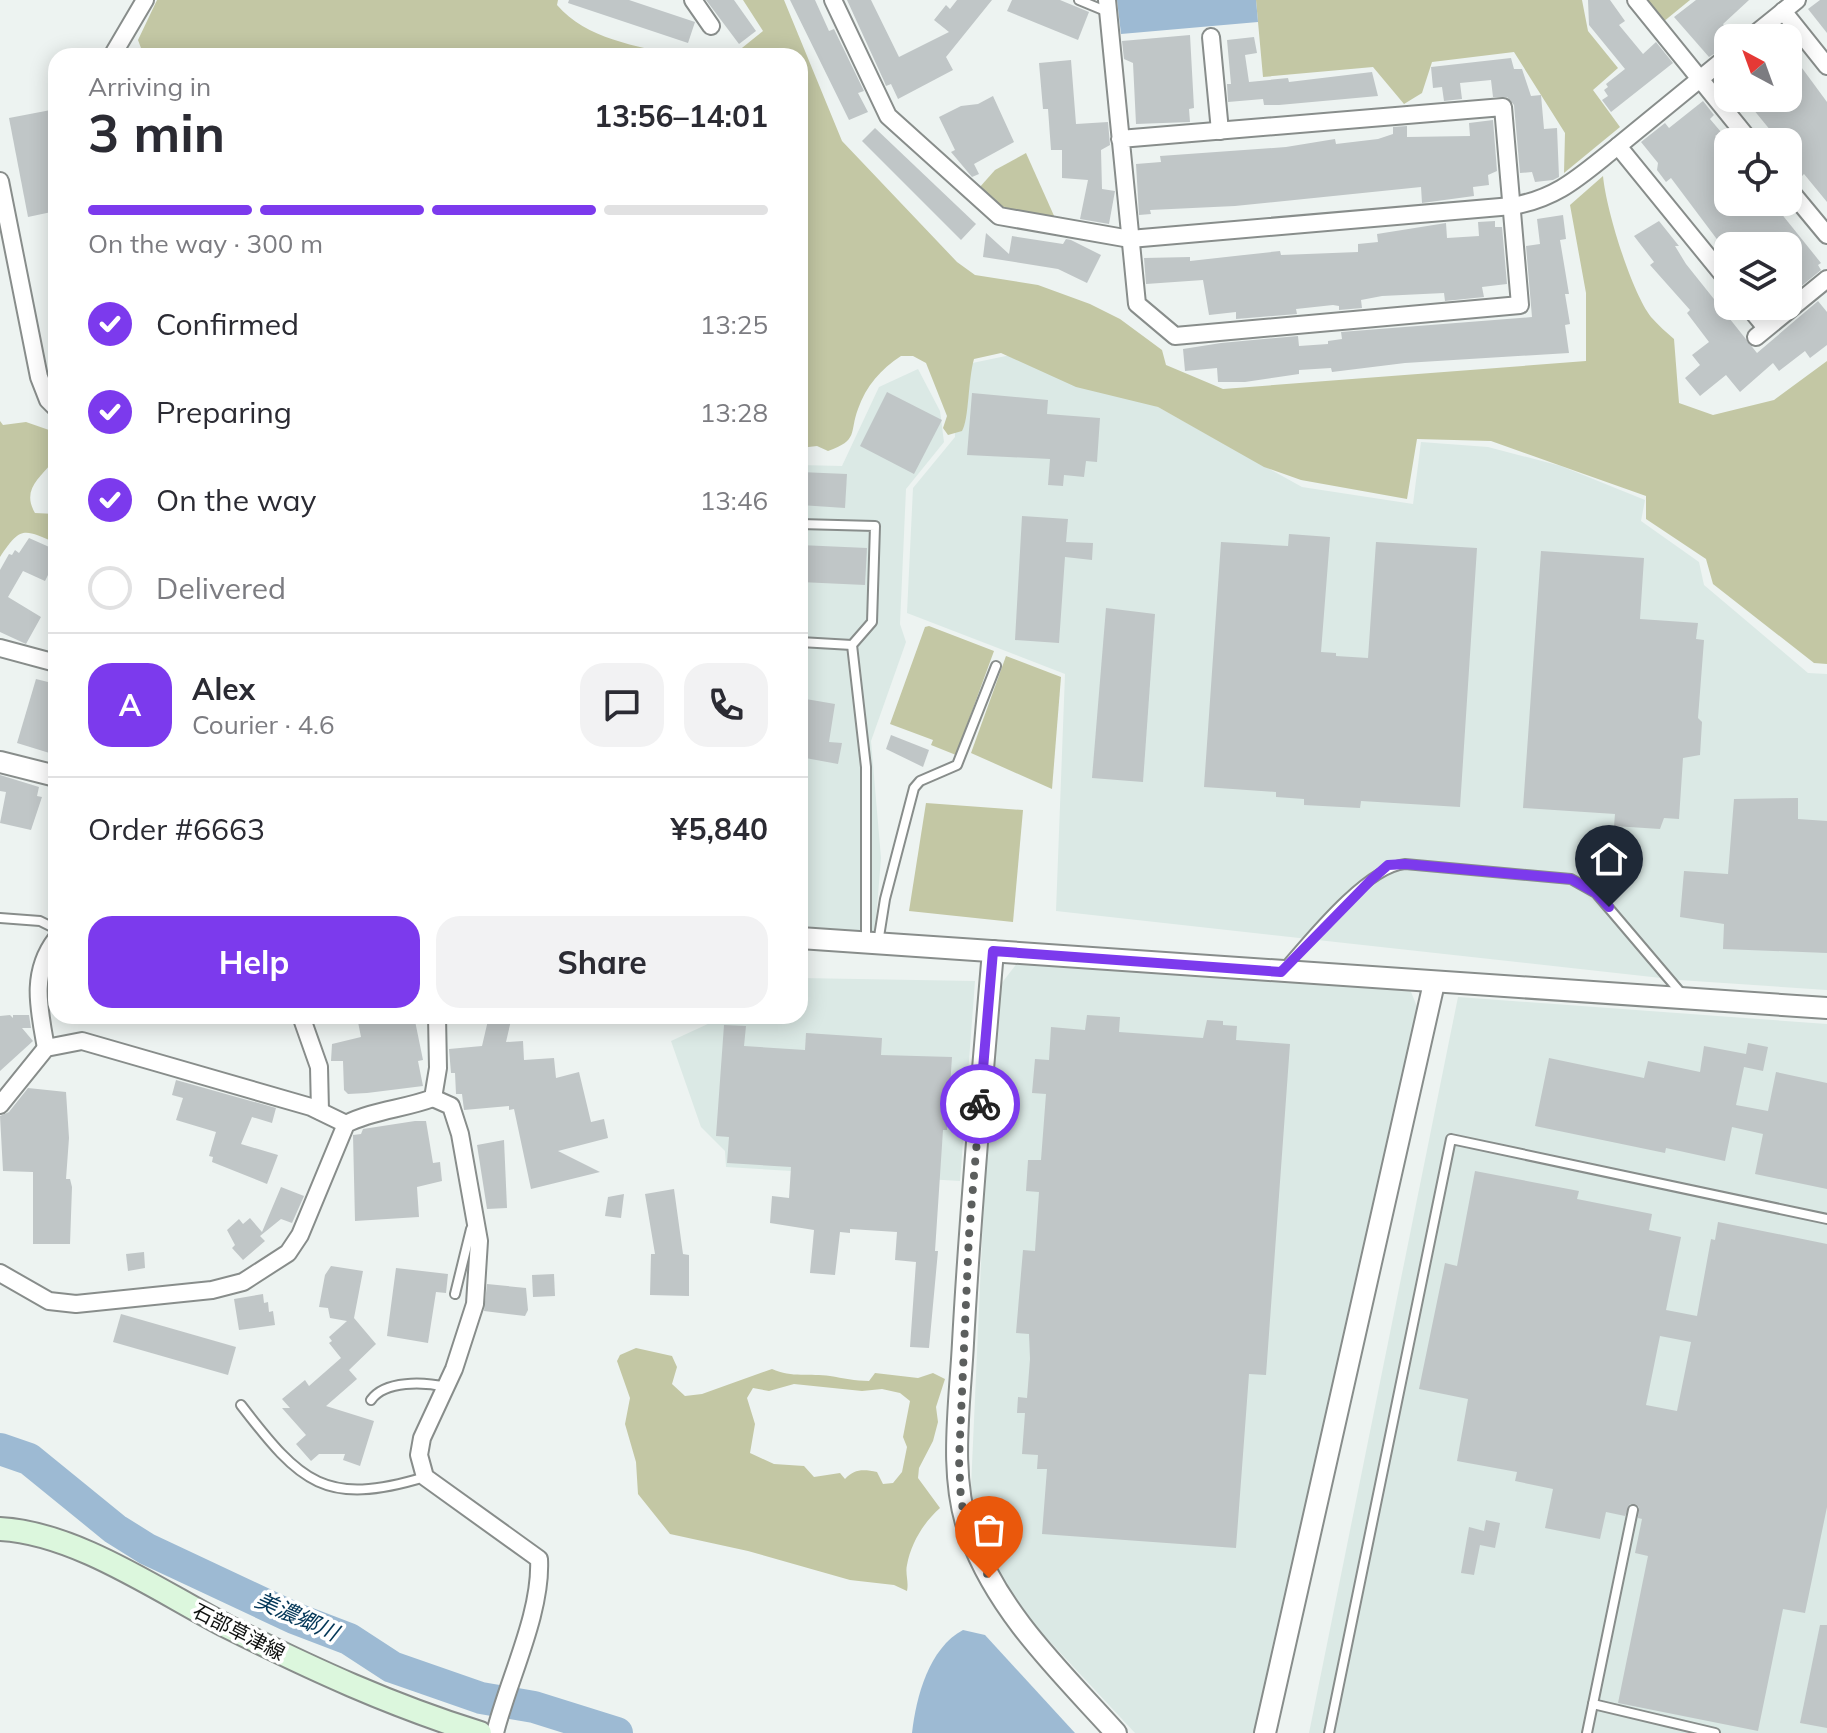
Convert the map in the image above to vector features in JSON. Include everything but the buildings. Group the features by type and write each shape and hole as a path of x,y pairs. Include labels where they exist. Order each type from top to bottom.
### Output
{"main road":[{"name":"石部草津線","path":"0,1529 67,1545 302,1664 399,1707 491,1730"}],"street":[{"path":"117,48 145,0"},
{"path":"693,0 711,26"},
{"path":"833,0 888,116 999,216 1130,239 1542,201 1562,191 1714,67"},
{"path":"1636,0 1739,128"},
{"path":"1767,24 1797,0"},
{"path":"1107,6 1120,139 1130,239 1137,304 1175,336 1520,305 1503,107 1120,139"},
{"path":"1783,11 1827,66"},
{"path":"1211,37 1220,131"},
{"path":"1618,146 1714,264"},
{"path":"0,181 39,377 48,400"},
{"path":"1802,205 1827,235"},
{"path":"1802,299 1827,279"},
{"path":"1755,320 1761,333 1777,320"},
{"path":"0,648 48,661"},
{"path":"0,762 48,774"},
{"path":"808,939 1827,1008"},
{"path":"46,1048 36,988 48,949"},
{"path":"993,951 969,1235 959,1422 961,1501 969,1532 996,1592 1013,1616 1116,1733"},
{"path":"1265,1733 1434,983"},
{"path":"304,1024 319,1067 320,1111"},
{"path":"433,1098 438,1068 437,1024"},
{"path":"0,1105 46,1048 82,1041 320,1111 346,1124"},
{"path":"0,1273 49,1301 76,1304 212,1290 243,1282 288,1253 300,1235 346,1124 368,1113 410,1106 433,1098 451,1106 460,1134 479,1241 475,1304 446,1387 422,1438 419,1455 425,1477 539,1559 540,1573 514,1673 491,1730"}],"lane":[{"path":"1079,0 1107,6"},
{"path":"808,524 875,526 872,622 852,645 866,767 872,943"},
{"path":"808,642 852,645"},
{"path":"872,943 914,788 920,781 957,765 996,666"},
{"path":"1281,972 1388,865 1405,864 1571,879 1596,893 1684,996"},
{"path":"0,918 40,921 48,925"},
{"path":"1329,1733 1451,1139 1827,1219"},
{"path":"455,1294 475,1216"},
{"path":"371,1400 397,1385 446,1387"},
{"path":"241,1405 291,1466 325,1486 366,1491 425,1477"},
{"path":"1587,1733 1633,1510"},
{"path":"1593,1704 1715,1733"}],"shaded area":[{"path":"1020,353 1158,407 1302,487 1413,504 1421,442 1488,447 1561,466 1645,500 1641,521 1699,562 1704,585 1808,673 1827,674 1827,990 1679,980 1056,911 1065,674 907,613 913,488 955,437 953,367"},
{"path":"918,369 940,411 944,442 906,489 900,624 906,642 871,741 881,858 875,932 808,927 808,465 842,466 879,387"},
{"path":"1018,962 1409,987 1418,1009 1276,1652 1253,1733 1135,1733 1013,1602 970,1510 984,1196 1001,984"},
{"path":"808,978 975,981 960,1181 726,1167 725,1151 701,1127 671,1041 708,1024 808,1024"},
{"path":"1458,997 1827,1024 1827,1733 1309,1733"}],"green space":[{"path":"157,0 558,0 557,5 582,26 613,40 646,48 141,48 138,40"},
{"path":"743,0 784,0 804,48 742,48 763,31"},
{"path":"1256,0 1582,0 1588,31 1618,68 1593,90 1620,127 1564,173 1565,133 1514,52 1432,62 1422,93 1404,104 1373,67 1263,77"},
{"path":"1645,0 1690,0 1663,22"},
{"path":"808,58 842,141 957,262 975,275 1038,285 1090,304 1120,319 1162,350 1166,365 1223,389 1586,361 1586,293 1570,205 1603,176 1614,228 1635,289 1651,317 1674,339 1679,403 1713,415 1774,400 1827,361 1827,664 1814,663 1713,584 1706,559 1646,519 1646,496 1491,441 1417,439 1407,499 1301,480 1264,467 1158,407 1076,387 1001,353 974,359 962,431 948,435 943,428 947,416 926,363 913,356 901,356 881,372 870,386 861,401 849,439 828,451 817,446 808,447"},
{"path":"1026,153 1055,218 1005,209 979,188 995,170"},
{"path":"0,421 3,425 26,422 48,430 48,467 33,486 30,498 35,513 48,514 48,540 29,533 18,535 0,557"},
{"path":"925,627 994,651 956,755 931,745 933,740 890,724"},
{"path":"1006,656 1061,677 1052,789 971,753"},
{"path":"926,803 1023,810 1013,922 909,911"},
{"path":"636,1348 672,1356 677,1367 672,1384 685,1396 702,1394 772,1369 864,1381 869,1381 875,1373 918,1378 933,1373 945,1379 936,1407 938,1422 933,1441 919,1468 918,1478 940,1508 915,1541 907,1568 907,1591 894,1585 850,1580 748,1551 670,1534 638,1494 636,1462 625,1424 630,1398 617,1361 620,1355","holes":["794,1384 862,1391 882,1389 900,1393 910,1401 903,1437 907,1447 902,1472 893,1483 883,1484 877,1472 867,1470 855,1472 845,1479 840,1473 814,1477 804,1466 774,1464 750,1453 755,1424 747,1398 753,1388 769,1391"]}],"water":[{"path":"1117,0 1256,0 1258,22 1121,34"},
{"path":"963,1630 985,1635 1075,1733 912,1733 926,1675 941,1649"}],"waterway":[{"name":"美濃郷川","path":"0,1449 29,1459 115,1529 147,1549 294,1618 349,1639 392,1667 481,1698 534,1707 617,1733"}],"way so far":[{"path":"980,1104 969,1235 959,1460 961,1501 969,1532 989,1578"}],"route":[{"path":"980,1104 993,951 1281,972 1309,939 1388,865 1571,879 1596,893 1609,907"}]}
